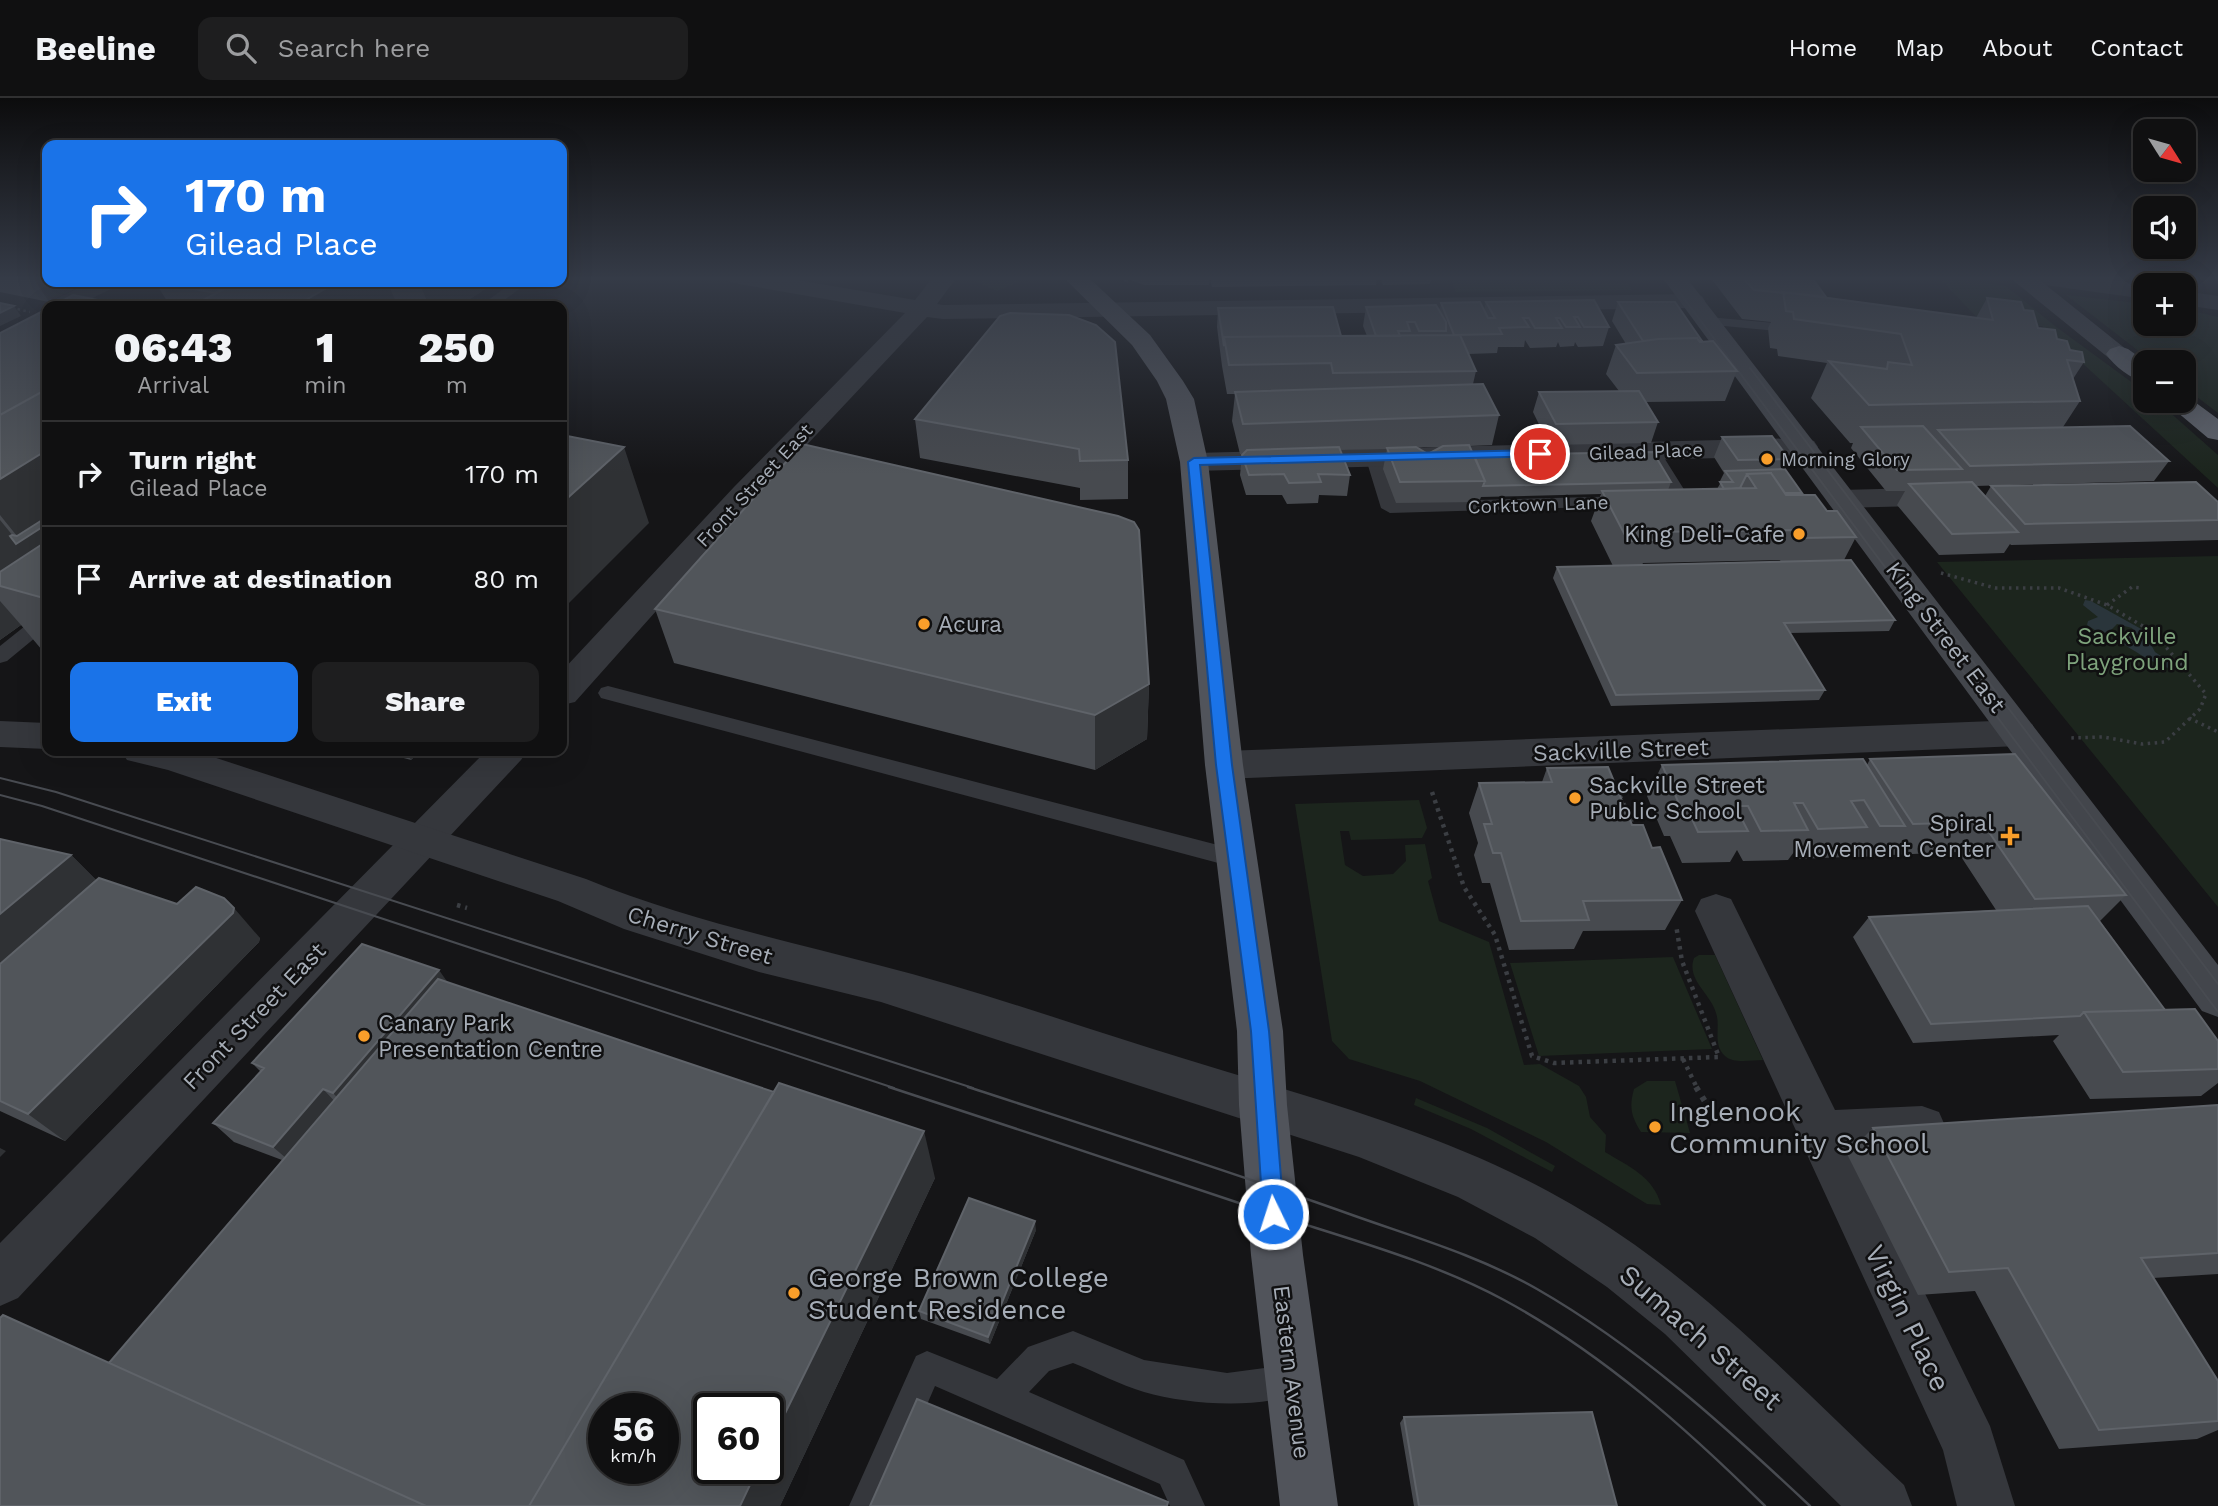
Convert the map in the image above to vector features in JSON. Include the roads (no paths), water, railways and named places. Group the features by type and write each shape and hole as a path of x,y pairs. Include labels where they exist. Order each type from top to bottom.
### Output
{"highway":[{"path":"2119,354 2133,365"},
{"path":"2193,413 2218,432"}],"main road":[{"name":"Eastern Avenue","path":"1143,343 1180,399 1194,462 1224,765 1260,1031 1263,1105 1277,1255 1309,1506"},
{"name":"King Street East","path":"1725,343 2218,998"},
{"path":"2105,343 2119,354"}],"street":[{"name":"Front Street East","path":"567,688 745,493 890,343"},
{"name":"Gilead Place","path":"1194,462 1804,447"},
{"path":"1842,499 1987,495"},
{"name":"Sackville Street","path":"1224,765 2019,733"},
{"path":"0,734 42,736"},
{"name":"Cherry Street","path":"167,756 572,890 624,912 747,951 881,984 1263,1105"},
{"name":"Front Street East","path":"0,1280 503,756"},
{"name":"Virgin Place","path":"1696,913 1819,1133 1970,1446 1986,1506"},
{"name":"Sumach Street","path":"1263,1105 1363,1136 1475,1180 1563,1228 1625,1269 1684,1315 1883,1506"},
{"path":"1819,1133 1970,1125"}],"lane":[{"name":"Corktown Lane","path":"1374,458 1390,508 1681,499 1651,450"},
{"path":"0,656 42,622"},
{"path":"608,693 1237,859"},
{"path":"1002,1397 1039,1358 1073,1347 1143,1376 1227,1389 1294,1380"},
{"path":"866,1506 927,1367 1172,1472 1188,1506"}],"tram line":[{"path":"1717,343 2218,1012"},
{"path":"1750,368 2218,984"},
{"path":"0,778 56,792 973,1088"},
{"path":"0,795 42,806 894,1088"},
{"path":"889,1087 1387,1251 1476,1286 1540,1321 1609,1368 1705,1448 1765,1506"},
{"path":"968,1087 1307,1199 1448,1248 1515,1277 1574,1312 1645,1362 1713,1417 1810,1506"}],"place":[{"name":"Morning Glory","path":"1767,459"},
{"name":"King Deli-Cafe","path":"1799,534"},
{"name":"Acura","path":"924,624"},
{"name":"Sackville Street Public School","path":"1575,798"},
{"name":"Spiral Movement Center","path":"2010,836"},
{"name":"Canary Park Presentation Centre","path":"364,1036"},
{"name":"Inglenook Community School","path":"1655,1127"},
{"name":"George Brown College Student Residence","path":"794,1293"}],"park label":[{"name":"Sackville Playground","path":"2127,649"}]}
